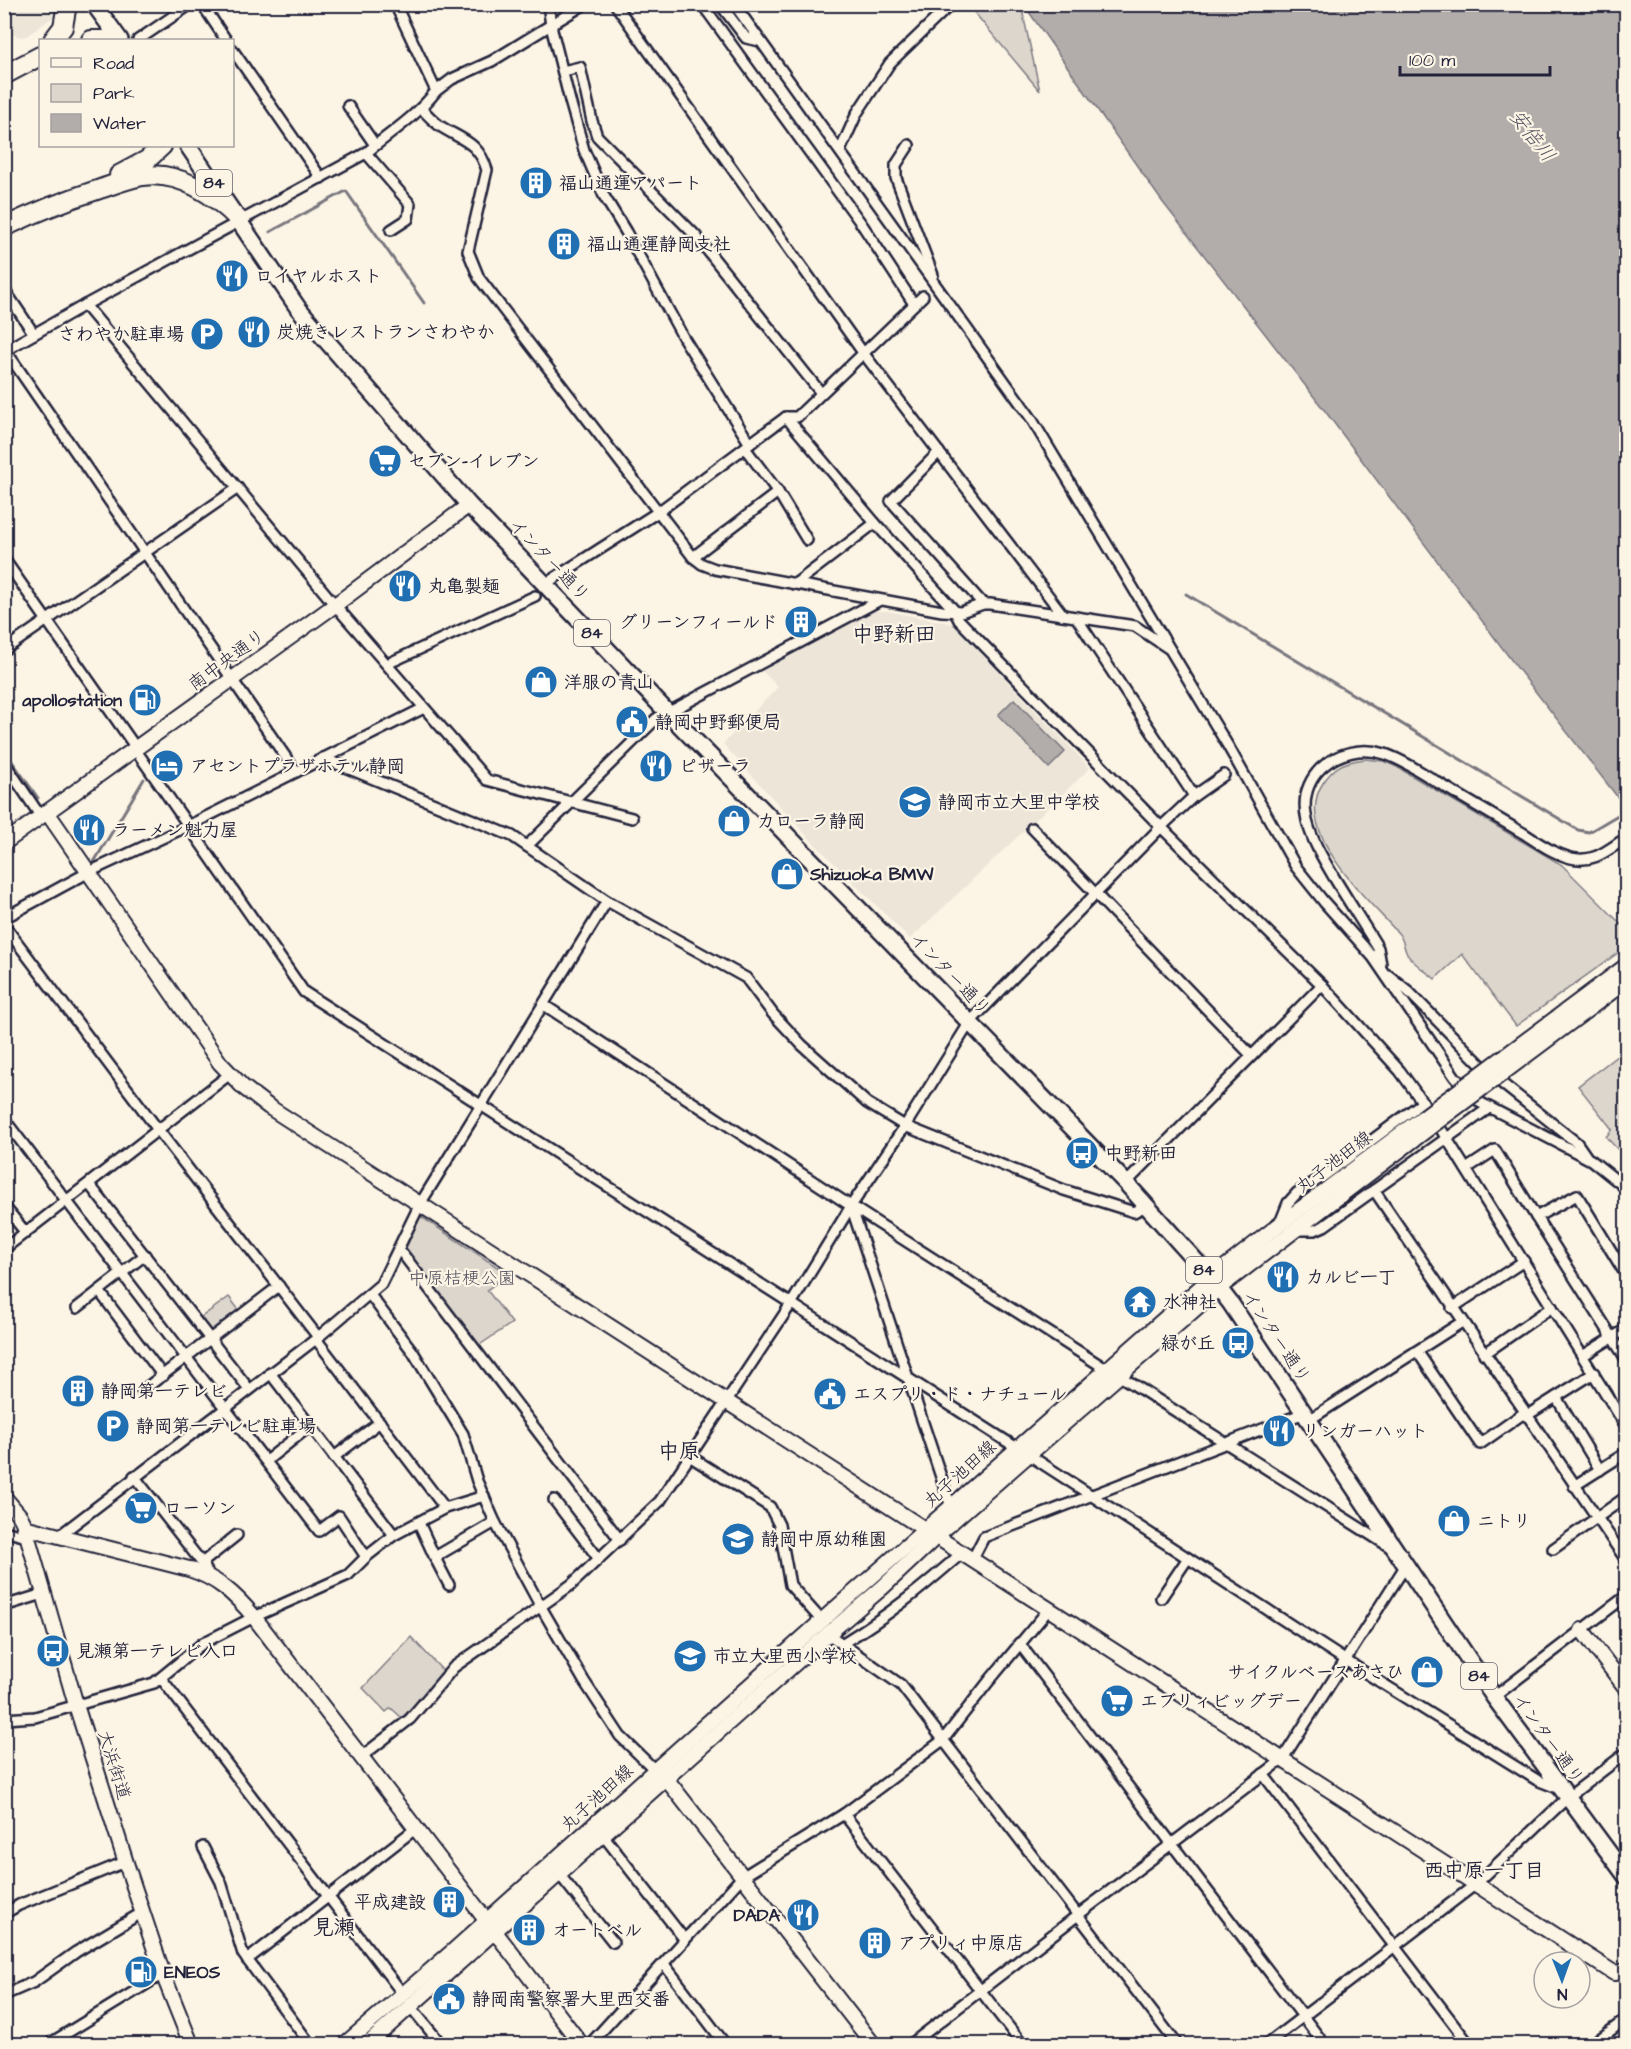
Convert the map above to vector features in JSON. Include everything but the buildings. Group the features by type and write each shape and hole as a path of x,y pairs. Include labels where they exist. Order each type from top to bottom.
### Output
{"highway":[{"path":"54,39 63,27 67,4"},
{"path":"12,71 39,52"},
{"path":"12,71 39,57"},
{"path":"82,195 147,160 161,147"},
{"path":"4,227 41,210 143,176 164,177 190,184 222,202 240,221"},
{"path":"4,220 41,210"}],"main road":[{"path":"94,4 119,39"},
{"name":"インター通り","path":"189,147 298,308 469,505 668,713 1126,1183 1215,1283 1307,1416 1494,1697 1626,1876"}],"street":[{"path":"139,39 190,4"},
{"path":"202,4 225,39"},
{"path":"395,4 436,91"},
{"path":"548,4 551,26 584,150 604,196 627,232 683,337 747,446 807,540"},
{"path":"296,772 5,351 85,305 366,153 422,109 436,91 452,79 492,61 585,4"},
{"path":"615,4 864,354 1063,615"},
{"path":"702,4 863,226 914,304"},
{"path":"720,4 746,38 760,41"},
{"path":"734,4 1031,418 1228,746 1296,867 1373,957 1455,1077 1481,1103 1587,1158 1617,1178 1626,1188"},
{"path":"840,152 857,114 890,63 951,4"},
{"path":"234,53 321,178"},
{"path":"563,71 580,67 597,136 696,236 821,393"},
{"path":"348,106 375,145"},
{"path":"422,109 438,125 469,142 485,162 487,170 468,251 479,278 693,557 702,564 715,569 942,611 961,612 982,604 1135,626 1170,649"},
{"path":"830,137 852,126"},
{"path":"909,145 896,165 896,178 931,269 934,283"},
{"path":"366,153 410,204 408,219 390,230"},
{"path":"4,289 34,334"},
{"path":"545,584 658,512 786,417 796,417 923,296"},
{"path":"85,305 335,605 487,780 632,818"},
{"path":"786,417 875,523 954,610 959,620 1161,827 1322,985 1400,1071 1446,1137 1584,1355 1626,1426"},
{"path":"939,452 891,501 982,604"},
{"path":"4,650 238,488"},
{"path":"693,557 778,492"},
{"name":"南中央通り","path":"4,843 335,605 469,505"},
{"path":"795,584 875,523"},
{"path":"4,559 304,992 1345,1660 1537,1780 1564,1793"},
{"path":"387,664 535,596"},
{"path":"527,846 656,719 880,600"},
{"path":"1076,617 1194,796"},
{"path":"4,918 89,872 188,826 424,708"},
{"path":"1587,1158 1577,1143 1490,1074 1408,991 1383,970 1378,948 1309,833 1305,814 1305,798 1310,783 1330,760 1342,754 1358,751 1386,754 1546,847 1569,858 1586,860 1600,856 1620,842"},
{"path":"323,758 512,836 607,901 746,978 773,1014 802,1045 867,1103 905,1126 1064,1190 1134,1212 1146,1206"},
{"path":"4,762 89,872 184,1012 230,1074 269,1107 1614,1973 1626,1971"},
{"path":"361,1757 410,1719 454,1667 571,1585 660,1501 791,1304 851,1206 905,1126 970,1022 1161,827 1194,796 1224,775"},
{"path":"1032,828 1251,1055"},
{"path":"60,1535 134,1476 317,1338 381,1284 420,1204 607,901"},
{"path":"4,925 445,1508"},
{"name":"丸子池田線","path":"931,1533 1023,1452 1106,1369 1626,966"},
{"name":"丸子池田線","path":"1289,1226 1626,981"},
{"path":"1126,1183 1322,985"},
{"path":"544,1005 851,1206 1106,1369"},
{"path":"4,1249 230,1074"},
{"path":"1423,1102 1324,1176 1296,1193 1288,1203 1289,1226 1297,1230 1319,1229 1489,1108"},
{"path":"4,1119 123,1272 319,1532 339,1516 366,1557"},
{"path":"1466,1169 1495,1150 1626,1359"},
{"path":"89,1184 249,1389"},
{"path":"1374,1190 1452,1308 1626,1560"},
{"path":"1536,1217 1577,1196 1626,1275"},
{"path":"4,1206 26,1233"},
{"path":"851,1206 951,1507"},
{"path":"399,1249 620,1540"},
{"path":"77,1308 145,1255"},
{"path":"1452,1308 1524,1261"},
{"name":"丸子池田線","path":"345,2044 407,2000 825,1628 883,1587 951,1507 1120,1376 1215,1283"},
{"path":"142,1391 279,1286"},
{"path":"99,1291 163,1376"},
{"path":"370,1295 413,1352 463,1434 495,1522 584,1681 620,1736 660,1775 873,2044"},
{"path":"1484,1353 1552,1307"},
{"path":"843,1643 877,1623 967,1557 984,1537 1226,1443 1307,1416 1462,1322"},
{"path":"1584,1355 1626,1329"},
{"path":"1417,1351 1479,1444 1594,1372"},
{"path":"270,1373 394,1535"},
{"path":"1120,1376 1397,1551"},
{"path":"1556,1397 1600,1470"},
{"path":"334,1457 380,1422"},
{"path":"266,1461 310,1426"},
{"path":"1574,1486 1626,1453"},
{"path":"691,1457 770,1507 777,1520 782,1538 790,1585 825,1628 901,1685 1177,2044"},
{"path":"134,1476 202,1563 210,1577"},
{"path":"4,1719 35,1717 154,1683 202,1643 348,1575 394,1535 445,1508 484,1496"},
{"name":"大浜街道","path":"4,1497 24,1527 125,1862 163,1974 191,2044"},
{"path":"1553,1549 1626,1497"},
{"path":"554,1500 599,1559"},
{"path":"4,1512 24,1527"},
{"path":"436,1560 440,1554 495,1522"},
{"path":"419,1523 449,1586"},
{"path":"4,1531 24,1527 181,1566 210,1577 233,1593 254,1617 581,2044"},
{"path":"202,1563 237,1535"},
{"path":"1161,1598 1188,1558"},
{"path":"911,2044 1282,1760 1406,1565"},
{"path":"4,1606 43,1594"},
{"path":"1494,1697 1626,1596"},
{"path":"590,2044 742,1877 844,1814 943,1740 1019,1643 1049,1609"},
{"path":"1582,1630 1626,1688"},
{"path":"1019,1643 1324,2044"},
{"path":"161,1678 441,2044"},
{"path":"1267,2044 1476,1884 1564,1793 1626,1753"},
{"path":"1263,1774 1469,2044"},
{"name":"丸子池田線","path":"490,1927 559,1874 603,1835 660,1775"},
{"path":"844,1814 1022,2044"},
{"path":"247,1960 415,1828"},
{"path":"603,1835 685,1940"},
{"path":"203,1847 221,1882 243,1954 310,2044"},
{"path":"4,1914 19,1905 125,1862"},
{"path":"559,1874 613,1942"},
{"path":"4,1995 34,1982 76,1952 143,1912"},
{"path":"664,1964 725,2044"},
{"path":"49,2044 163,1974"},
{"name":"丸子池田線","path":"368,2044 407,2000"},
{"path":"1593,2044 1626,2019"},
{"path":"4,2035 8,2044"}],"shaded area":[{"path":"5,5 57,5 56,15 28,35 5,38"},
{"name":"静岡市立大里中学校","path":"871,611 887,611 953,624 1090,768 910,939 807,836 723,744 778,687 761,670"}],"green space":[{"path":"968,5 1021,5 1040,91"},
{"path":"1365,759 1383,761 1397,767 1562,865 1626,929 1626,947 1516,1026 1462,954 1435,979 1409,957 1400,935 1337,863 1325,843 1317,822 1316,802 1327,777 1341,765"},
{"path":"1626,1049 1626,1158 1606,1137 1612,1129 1578,1086"},
{"name":"中原桔梗公園","path":"420,1216 508,1274 487,1290 512,1323 478,1346 405,1250"},
{"path":"229,1297 239,1310 210,1332 200,1318"},
{"path":"411,1637 444,1672 402,1718 391,1708 386,1712 363,1688"}],"water":[{"name":"安倍川","path":"1024,5 1626,5 1626,808 1518,669 1325,411 1161,200"},
{"path":"1014,699 1065,752 1049,768 998,715"}],"waterway":[{"path":"270,232 346,191 424,303"},
{"path":"1186,594 1578,830 1589,832 1623,812 1626,801"},
{"path":"4,750 38,798"},
{"path":"91,867 144,779"}],"place":[{"name":"福山通運アパート","path":"536,183"},
{"name":"福山通運静岡支社","path":"564,244"},
{"name":"ロイヤルホスト","path":"232,276"},
{"name":"炭焼きレストランさわやか","path":"254,332"},
{"name":"さわやか駐車場","path":"207,334"},
{"name":"セブン-イレブン","path":"385,461"},
{"name":"丸亀製麺","path":"405,586"},
{"name":"グリーンフィールド","path":"801,622"},
{"name":"洋服の青山","path":"541,682"},
{"name":"apollostation","path":"145,700"},
{"name":"静岡中野郵便局","path":"632,722"},
{"name":"アセントプラザホテル静岡","path":"167,766"},
{"name":"ピザーラ","path":"656,766"},
{"name":"静岡市立大里中学校","path":"915,802"},
{"name":"カローラ静岡","path":"734,821"},
{"name":"ラーメン魁力屋","path":"89,830"},
{"name":"Shizuoka BMW","path":"787,874"},
{"name":"中野新田","path":"1082,1153"},
{"name":"カルビ一丁","path":"1283,1277"},
{"name":"水神社","path":"1140,1302"},
{"name":"緑が丘","path":"1238,1343"},
{"name":"静岡第一テレビ","path":"78,1391"},
{"name":"エスプリ・ド・ナチュール","path":"830,1394"},
{"name":"静岡第一テレビ駐車場","path":"113,1426"},
{"name":"リンガーハット","path":"1279,1431"},
{"name":"ローソン","path":"141,1508"},
{"name":"ニトリ","path":"1454,1521"},
{"name":"静岡中原幼稚園","path":"738,1539"},
{"name":"見瀬第一テレビ入口","path":"53,1651"},
{"name":"市立大里西小学校","path":"690,1656"},
{"name":"サイクルベースあさひ","path":"1427,1672"},
{"name":"エブリィビッグデー","path":"1117,1701"},
{"name":"平成建設","path":"449,1902"},
{"name":"DADA","path":"803,1915"},
{"name":"オートベル","path":"529,1930"},
{"name":"アプリィ中原店","path":"875,1943"},
{"name":"ENEOS","path":"141,1972"},
{"name":"静岡南警察署大里西交番","path":"449,1999"}],"district":[{"name":"中野新田","path":"894,634"},
{"name":"中原","path":"679,1451"},
{"name":"西中原一丁目","path":"1484,1871"},
{"name":"見瀬","path":"334,1927"}]}
